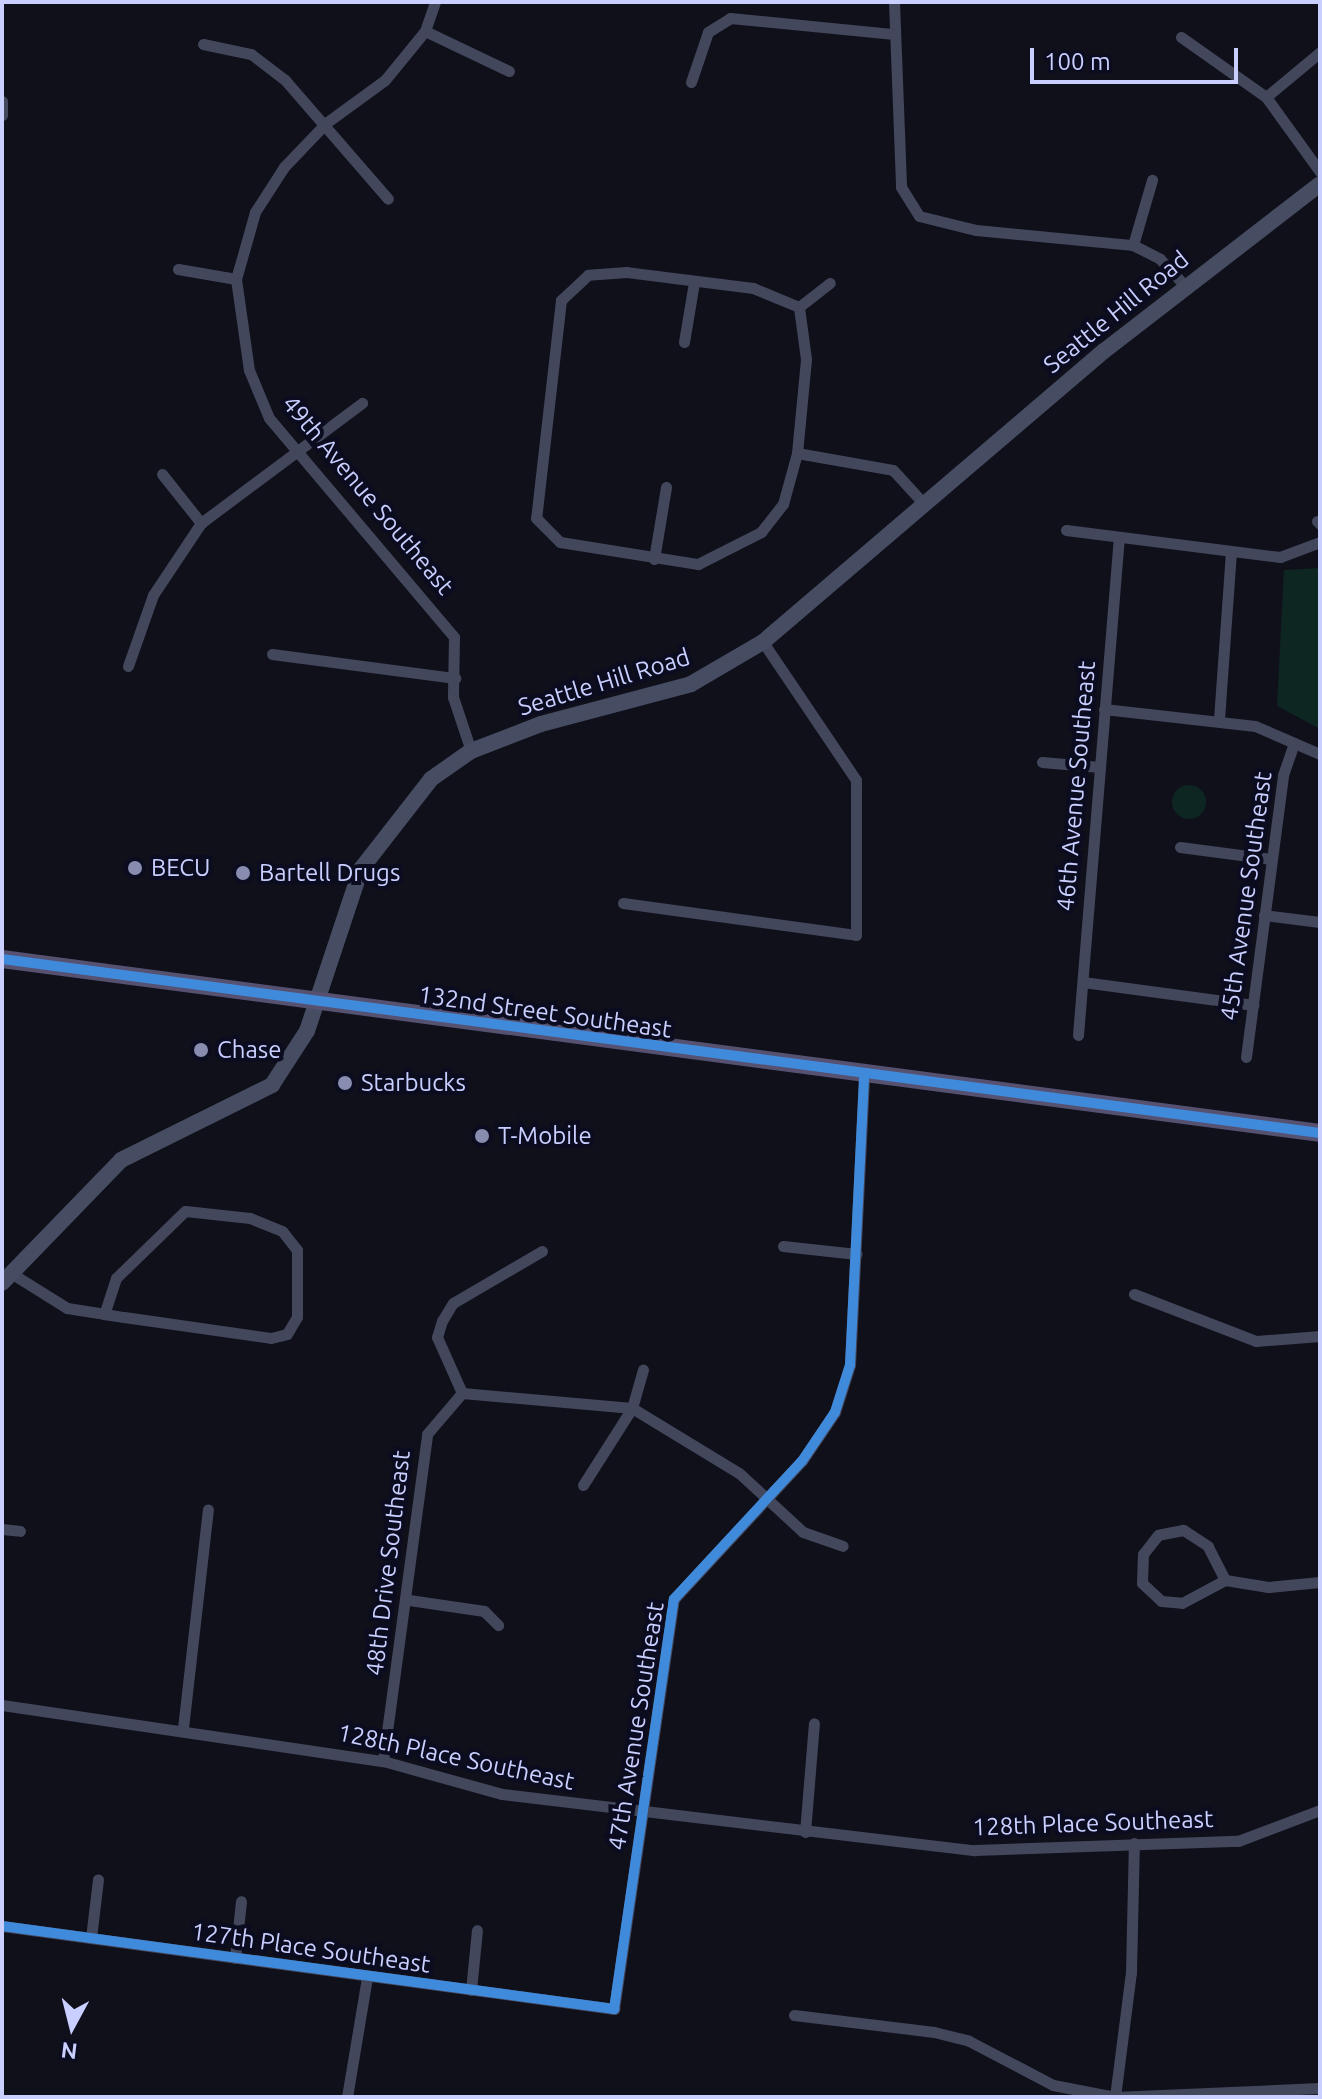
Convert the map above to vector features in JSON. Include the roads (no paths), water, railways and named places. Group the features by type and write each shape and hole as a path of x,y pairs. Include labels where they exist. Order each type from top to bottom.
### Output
{"main road":[{"name":"Seattle Hill Road","path":"7,1278 121,1160 272,1085 319,1000 339,926 376,843 431,779 471,751 691,684 763,642 1185,286 1320,184"},
{"name":"132nd Street Southeast","path":"2,959 319,1000 864,1078 1320,1133"}],"street":[{"name":"49th Avenue Southeast","path":"435,2 425,31 385,80 326,123 284,167 255,212 236,279 249,370 269,418 433,605 454,637 455,678 471,751"},
{"path":"894,2 901,187 919,216 976,230 1133,245 1160,259 1185,286"},
{"path":"691,82 708,32 730,18 894,34"},
{"path":"425,31 509,71"},
{"path":"1181,37 1266,97 1320,172"},
{"path":"203,44 251,54 326,123 388,199"},
{"path":"1266,97 1320,52"},
{"path":"2,101 2,115"},
{"path":"1133,245 1152,180"},
{"path":"178,269 236,279"},
{"path":"627,272 753,288 799,307 806,359 797,453 783,504 761,532 698,564 560,542 536,518 534,489 561,300 588,275 627,272"},
{"path":"684,342 694,282"},
{"path":"799,307 830,283"},
{"path":"128,666 153,595 201,523 293,448 362,403"},
{"path":"797,453 893,470 924,504"},
{"path":"162,474 201,523"},
{"path":"654,559 666,487"},
{"path":"1066,530 1119,540 1280,557 1320,542"},
{"name":"46th Avenue Southeast","path":"1078,1035 1119,540"},
{"path":"1219,719 1231,553"},
{"path":"623,903 856,935 856,780 763,642"},
{"path":"272,654 455,678"},
{"path":"1104,709 1219,719 1320,754"},
{"name":"45th Avenue Southeast","path":"1246,1057 1271,859 1294,743"},
{"path":"1042,762 1100,767"},
{"path":"1180,847 1271,859"},
{"path":"1264,915 1320,922"},
{"path":"1083,982 1253,1005"},
{"name":"47th Avenue Southeast","path":"614,2009 674,1599 766,1496 835,1412 850,1365 864,1078"},
{"path":"7,1278 67,1308 104,1314 271,1338 287,1334 302,1300 292,1239 250,1218 197,1210 174,1217 116,1278 104,1314"},
{"path":"783,1246 857,1254"},
{"path":"542,1251 453,1303 442,1321 437,1337 462,1393 632,1408 766,1496 803,1532 843,1546"},
{"path":"1134,1294 1256,1341 1320,1336"},
{"path":"583,1485 632,1408 643,1370"},
{"name":"48th Drive Southeast","path":"383,1761 409,1600 427,1434 462,1393"},
{"path":"183,1728 208,1509"},
{"path":"2,1529 20,1531"},
{"path":"1225,1580 1208,1546 1183,1530 1158,1535 1143,1554 1142,1583 1161,1601 1182,1603 1225,1580 1268,1587 1320,1582"},
{"path":"409,1600 484,1611 498,1625"},
{"name":"128th Place Southeast","path":"2,1705 183,1728 383,1761 502,1794 641,1814 975,1850 1238,1841 1320,1810"},
{"path":"805,1832 814,1723"},
{"path":"1115,2097 1131,1972 1134,1843"},
{"path":"91,1938 98,1879"},
{"path":"235,1958 241,1901"},
{"name":"127th Place Southeast","path":"2,1926 614,2009"},
{"path":"471,1990 477,1930"},
{"path":"347,2097 367,1977"},
{"path":"794,2015 934,2032 969,2041 1053,2085 1115,2097 1320,2088"}],"place":[{"name":"BECU","path":"135,868"},
{"name":"Bartell Drugs","path":"243,873"},
{"name":"Chase","path":"201,1050"},
{"name":"Starbucks","path":"345,1083"},
{"name":"T-Mobile","path":"482,1136"}]}
